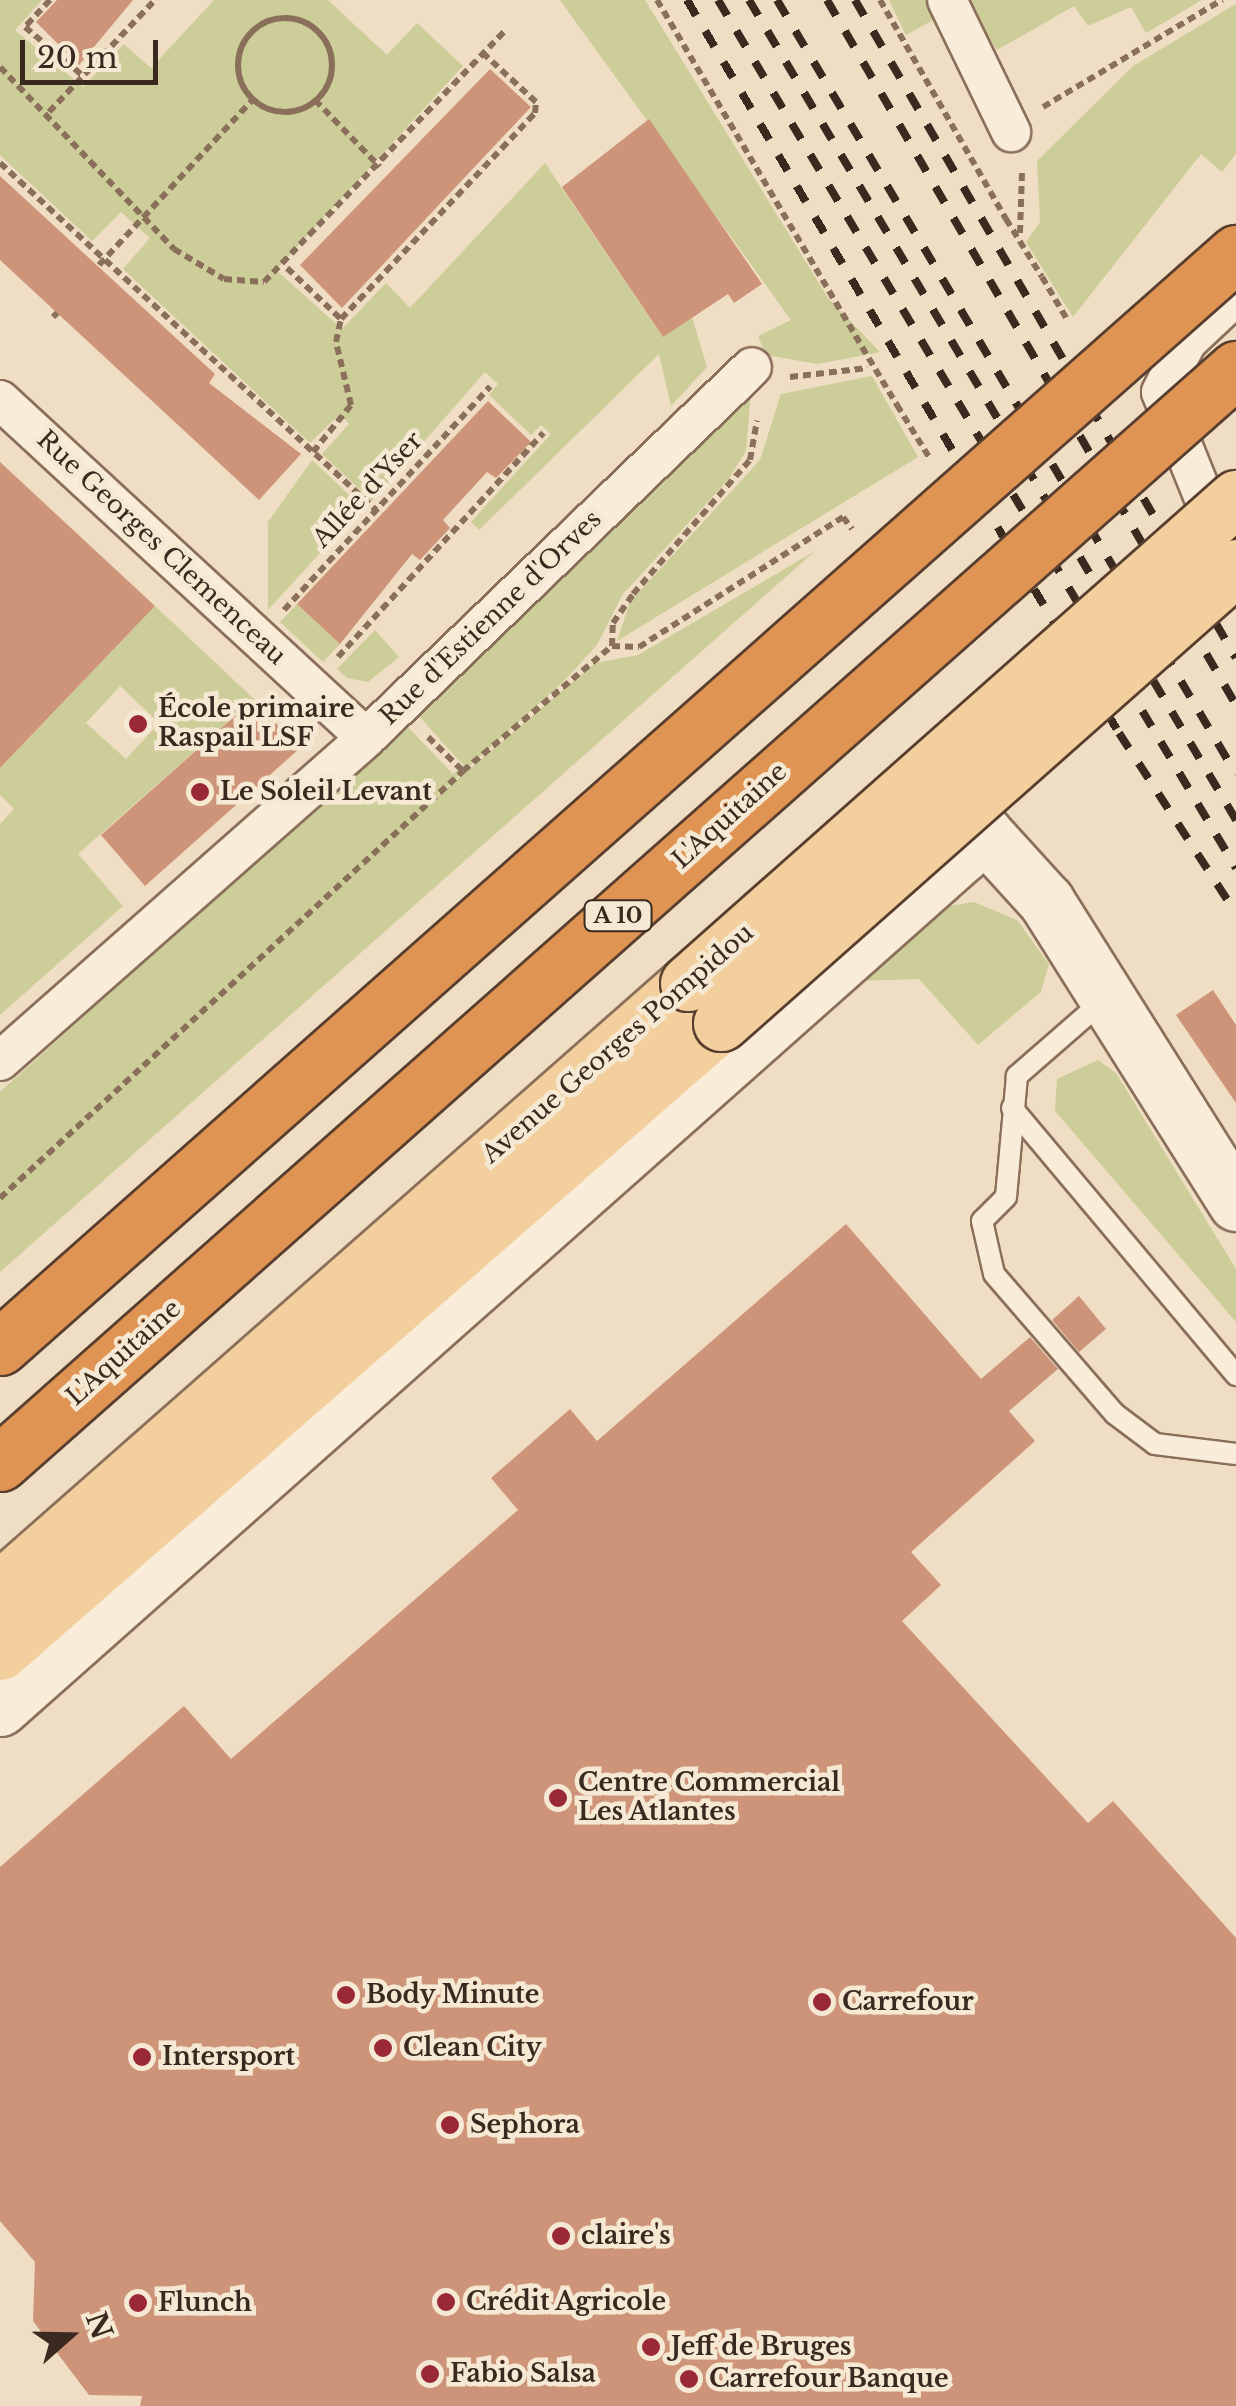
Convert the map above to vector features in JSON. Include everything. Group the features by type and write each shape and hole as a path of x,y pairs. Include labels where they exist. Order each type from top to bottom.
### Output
{"highway":[{"path":"0,1347 1236,253"},
{"name":"L'Aquitaine","path":"0,1463 1236,369"}],"main road":[{"name":"Avenue Georges Pompidou","path":"0,1652 704,1003 1236,498"},
{"name":"Avenue Georges Pompidou","path":"0,1589 704,1003 1222,584"}],"street":[{"path":"946,0 1011,132"},
{"path":"1222,584 1234,578 1161,392 1187,342 1236,296"},
{"name":"Rue d'Estienne d'Orves","path":"0,1061 366,738 752,367"},
{"name":"Rue Georges Clemenceau","path":"0,400 366,738"},
{"path":"0,1708 984,834 995,792 1068,724"},
{"path":"984,834 1046,901 1236,1203"}],"lane":[{"path":"1109,996 1018,1076 1006,1198 982,1222 994,1274 1115,1414 1155,1444 1231,1456"},
{"path":"1012,1108 1236,1374"}],"path":[{"path":"50,0 25,28 83,76"},
{"path":"49,112 155,0"},
{"path":"657,0 897,404"},
{"path":"880,0 1068,322"},
{"path":"1020,233 1028,204 1011,132 1074,82 1222,0"},
{"path":"287,18 316,28 331,54 329,83 316,100 280,111 252,99 239,70 246,39 287,18"},
{"path":"0,67 49,112 140,219 224,279 264,282 287,268 506,30"},
{"path":"313,452 351,405 336,342 341,319 537,108 484,54"},
{"path":"101,262 252,99"},
{"path":"316,100 380,168"},
{"path":"0,163 101,262 376,510"},
{"path":"287,268 341,319"},
{"path":"757,441 752,367 790,377 868,368"},
{"name":"Allée d'Yser","path":"274,620 490,387"},
{"path":"612,646 613,624 633,594 726,494 757,441 767,414"},
{"path":"327,669 543,433"},
{"path":"0,1198 462,771 612,646 638,647 843,517"}],"green space":[{"path":"0,0 42,0 15,30 83,87 124,44 151,68 214,0 328,0 387,55 417,23 463,66 276,270 342,329 386,283 410,308 545,163 662,336 692,317 707,367 671,406 659,354 479,530 471,522 551,434 541,425 531,435 489,395 498,384 485,372 372,501 322,454 349,424 340,414 310,443 123,269 150,238 121,212 92,241 0,155"},
{"path":"560,0 645,0 828,298 880,352 818,364 766,355 758,336 791,320"},
{"path":"889,0 926,0 933,20 906,35"},
{"path":"962,0 1202,0 1146,33 1131,7 1088,26 1074,6 997,50"},
{"path":"1236,4 1236,154 1222,172 1201,154 1073,317 1026,242 1040,222 1037,161 1133,66"},
{"path":"872,376 918,457 617,641 630,602 760,460 781,394"},
{"path":"751,391 746,451 728,480 623,594 597,645 563,682 421,810 595,663 638,655 815,551 0,1272 0,1092 406,725 453,774 464,766 417,714"},
{"path":"312,460 362,507 268,610 268,522"},
{"path":"297,604 340,644 323,662 280,622"},
{"path":"155,606 254,699 78,854 123,906 0,1015 0,824 14,809 0,795 0,768","holes":["120,686 159,723 126,759 86,723"]},
{"path":"375,630 399,657 368,682 347,678 337,669"},
{"path":"974,902 1017,920 1049,964 1041,992 978,1045 919,979 856,981 942,907"},
{"path":"1098,1060 1116,1073 1236,1269 1236,1322 1055,1111 1057,1079"}],"building":[{"path":"57,0 133,0 79,65 36,22"},
{"path":"490,69 531,107 342,308 300,265"},
{"path":"649,119 762,284 734,303 728,294 663,337 562,187"},
{"path":"0,176 215,374 209,383 301,454 259,500 0,260"},
{"path":"488,401 531,442 496,478 487,472 443,520 450,528 420,560 412,554 340,644 297,604"},
{"path":"0,462 155,606 0,768"},
{"name":"Le Soleil Levant","path":"254,699 299,749 145,886 101,835"},
{"path":"1213,990 1236,1025 1236,1103 1176,1015"},
{"name":"Centre Commercial Les Atlantes","path":"846,1224 981,1379 1030,1337 1058,1369 1009,1411 1035,1441 911,1552 941,1585 902,1621 1088,1823 1113,1801 1236,1938 1236,2406 140,2406 142,2396 89,2395 33,2321 35,2262 0,2221 0,1867 184,1706 231,1759 518,1510 491,1478 570,1409 597,1441"},
{"path":"1079,1296 1106,1329 1079,1352 1052,1320"}],"railway":[{"path":"687,0 1119,733 1236,913"},
{"path":"718,0 1236,868"},
{"path":"749,0 1236,820"},
{"path":"777,0 1236,774"},
{"path":"827,0 1236,705"},
{"path":"855,0 1236,658"}],"place":[{"name":"École primaire Raspail LSF","path":"138,724"},
{"name":"Le Soleil Levant","path":"200,792"},
{"name":"Centre Commercial Les Atlantes","path":"558,1798"},
{"name":"Body Minute","path":"346,1995"},
{"name":"Carrefour","path":"822,2002"},
{"name":"Clean City","path":"383,2048"},
{"name":"Intersport","path":"142,2057"},
{"name":"Sephora","path":"450,2125"},
{"name":"claire's","path":"561,2236"},
{"name":"Crédit Agricole","path":"446,2302"},
{"name":"Flunch","path":"138,2303"},
{"name":"Jeff de Bruges","path":"651,2347"},
{"name":"Fabio Salsa","path":"430,2374"},
{"name":"Carrefour Banque","path":"689,2379"}]}
